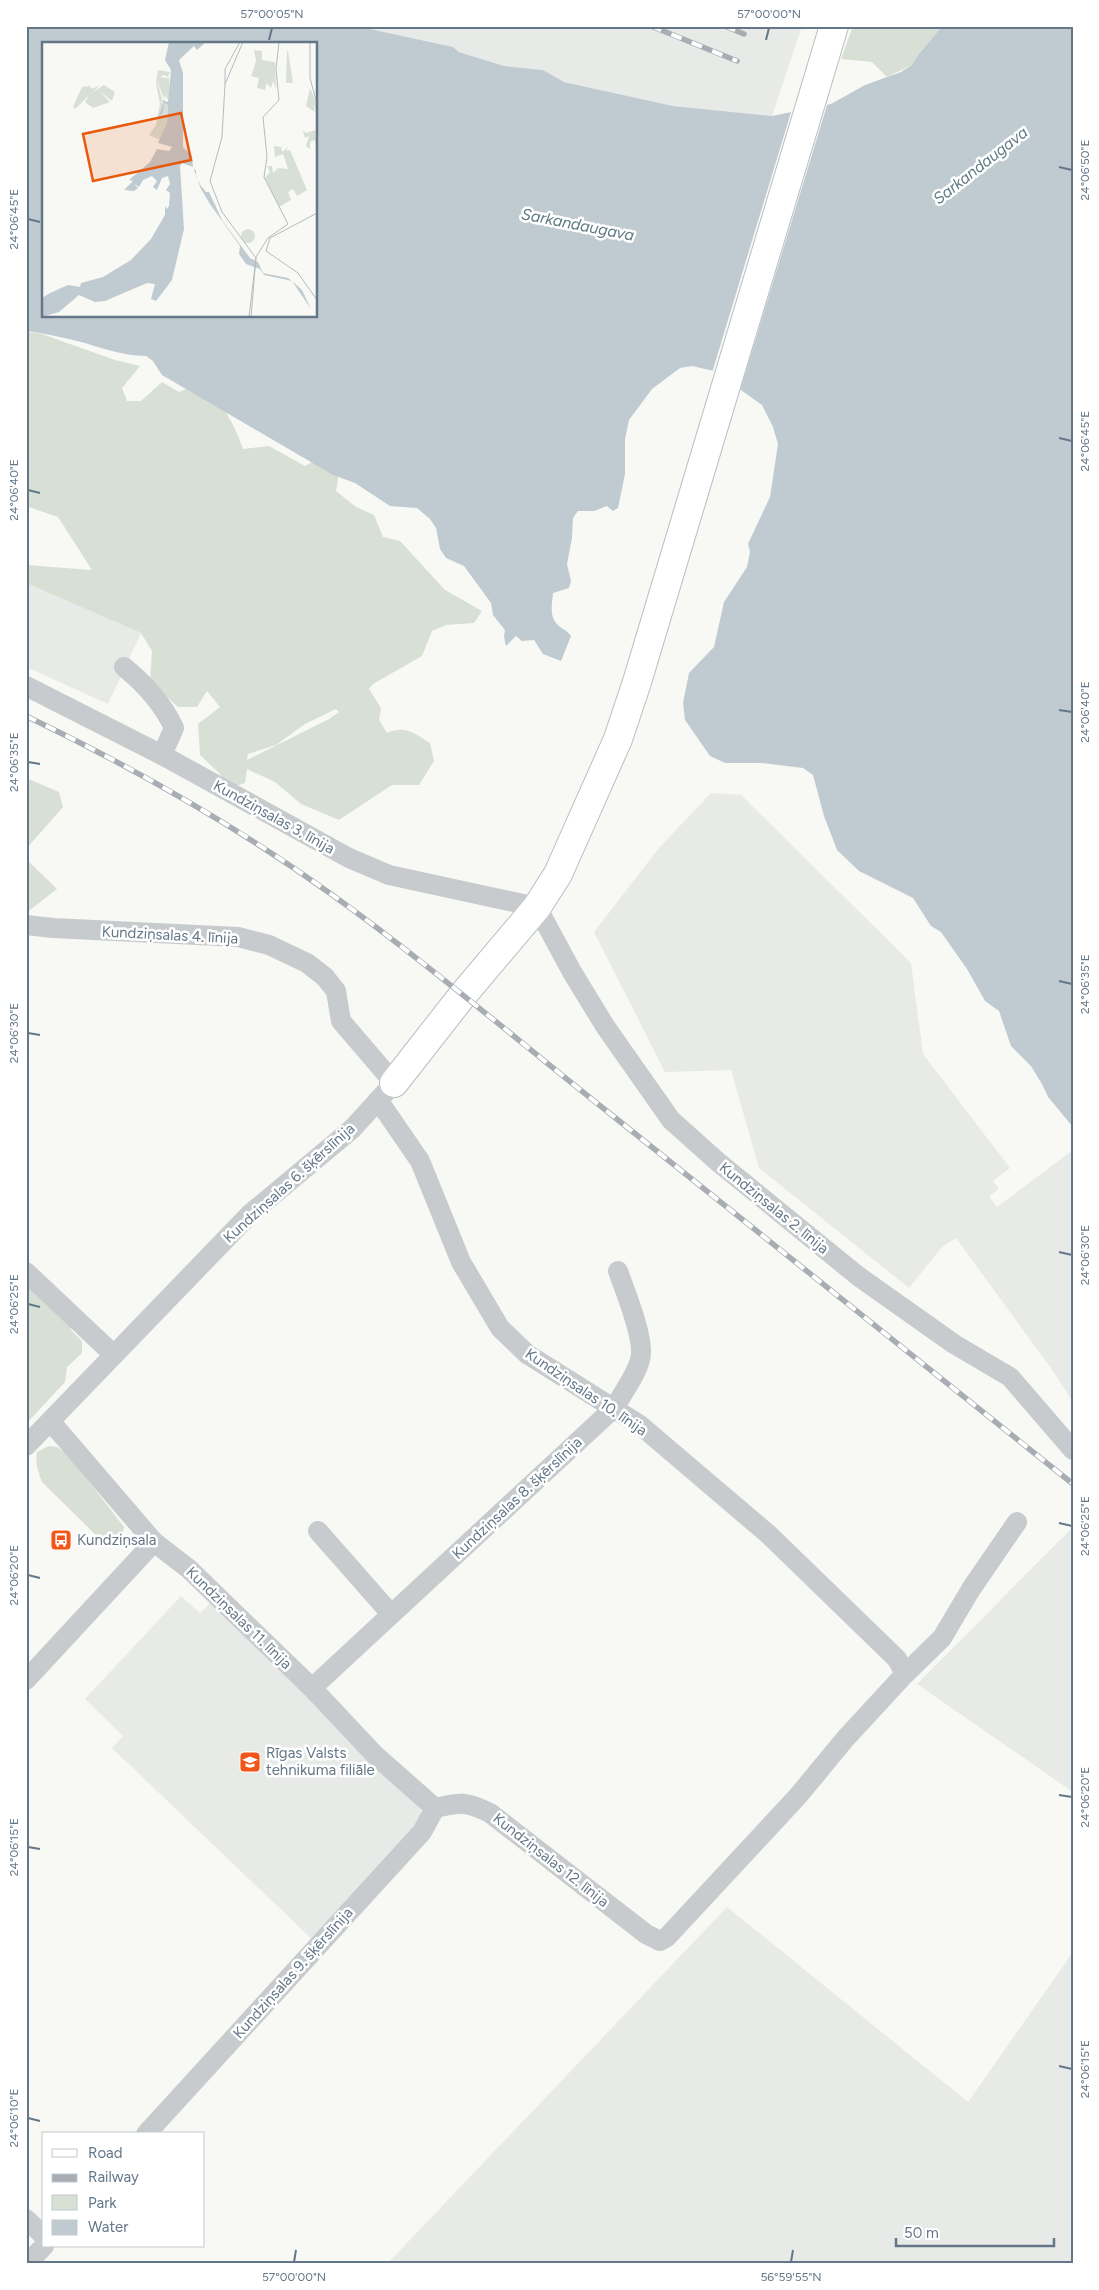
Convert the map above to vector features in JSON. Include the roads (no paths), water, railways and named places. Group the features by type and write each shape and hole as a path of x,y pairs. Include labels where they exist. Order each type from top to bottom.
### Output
{"street":[{"name":"Kundziņsalas 6. šķērslīnija","path":"26,1446 250,1214 352,1129 386,1092 462,996 537,907 558,874 618,739 637,682 834,26"},
{"path":"124,667 153,695 168,714 174,728 162,755"},
{"name":"Kundziņsalas 3. līnija","path":"26,686 162,755 315,840 389,875 537,907"},
{"name":"Kundziņsalas 2. līnija","path":"537,907 572,972 605,1026 671,1120 718,1162 858,1276 954,1344 1010,1377 1073,1450"},
{"name":"Kundziņsalas 4. līnija","path":"26,925 238,937 269,944 306,963 325,977 336,990 342,1021 386,1092"},
{"name":"Kundziņsalas 10. līnija","path":"386,1092 420,1161 461,1262 500,1328 527,1354 640,1425 768,1534 897,1659 905,1674"},
{"name":"Kundziņsalas 8. šķērslīnija","path":"312,1688 614,1408 631,1379 642,1354 639,1337 618,1271"},
{"path":"26,1272 114,1355"},
{"name":"Kundziņsalas 11. līnija","path":"51,1422 154,1542 189,1569 312,1688 375,1755 435,1808"},
{"path":"905,1674 942,1638 971,1589 1017,1522"},
{"path":"318,1530 391,1614"},
{"path":"26,1680 154,1542"},
{"name":"Kundziņsalas 12. līnija","path":"435,1808 458,1803 470,1803 490,1813 646,1934 660,1941 667,1938 798,1796 905,1674"},
{"name":"Kundziņsalas 9. šķērslīnija","path":"148,2132 422,1832 435,1808"},
{"path":"26,2219 42,2234"},
{"path":"27,2264 42,2248"}],"water":[{"name":"Sarkandaugava","path":"26,26 356,26 453,47 459,52 504,66 543,70 564,82 673,106 772,116 831,104 865,85 901,72 912,65 939,30 946,26 1073,26 1073,1127 1048,1097 1031,1066 1011,1046 999,1011 985,1001 967,969 941,932 931,926 913,898 859,871 837,850 824,816 813,775 803,768 761,763 725,763 710,756 685,720 683,703 689,673 714,647 724,602 747,567 750,552 748,544 770,497 778,444 773,427 762,405 714,371 692,366 680,368 652,389 629,420 625,439 625,474 618,508 613,511 607,506 594,511 578,511 573,518 572,538 567,564 571,581 569,588 553,593 552,602 552,614 555,622 571,636 561,661 543,654 534,640 522,641 516,636 506,646 505,630 493,615 491,603 464,566 446,558 440,549 436,528 430,519 417,508 390,506 355,483 333,475 162,375 153,361 146,356 120,353 26,331"}],"railway":[{"path":"651,26 737,61"},
{"path":"725,26 744,34"},
{"path":"26,716 66,735 182,798 258,844 331,894 471,1001 1073,1484"}],"place":[{"name":"Kundziņsala","path":"61,1540"},
{"name":"Rīgas Valsts tehnikuma filiāle","path":"250,1762"}]}
